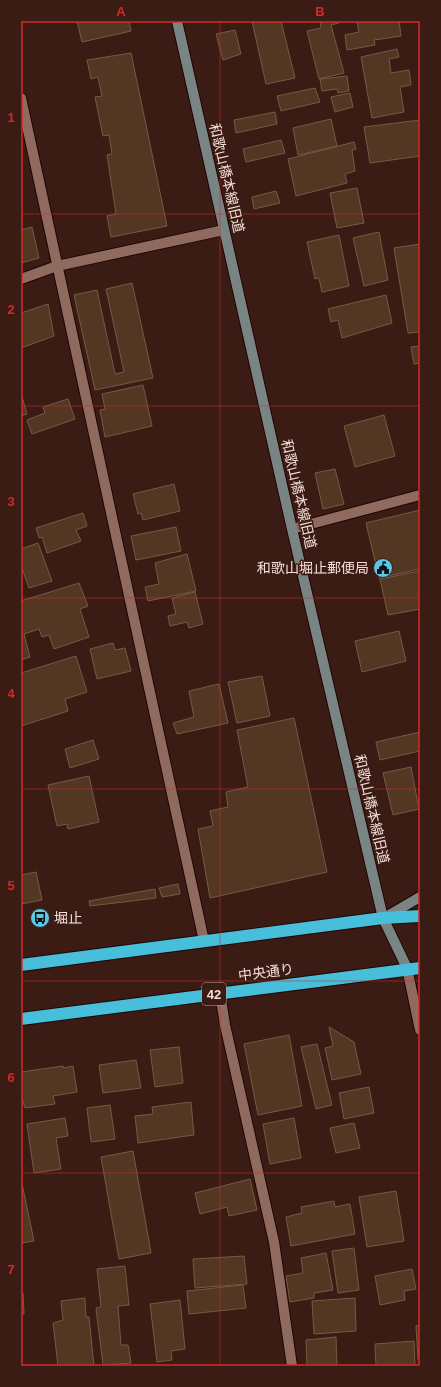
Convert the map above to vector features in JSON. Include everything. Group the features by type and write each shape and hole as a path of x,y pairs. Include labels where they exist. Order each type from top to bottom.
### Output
{"highway":[{"path":"21,966 384,918 420,916"},
{"name":"中央通り","path":"21,1019 407,968 420,968"}],"street":[{"name":"和歌山橋本線旧道","path":"177,21 292,528 384,918 407,968"},
{"path":"21,98 204,941"},
{"path":"21,279 57,266 224,230"},
{"path":"292,528 420,495"},
{"path":"384,918 420,897"},
{"path":"407,968 420,1030"},
{"path":"220,993 225,1025 274,1242 292,1366"}],"building":[{"path":"77,21 129,21 131,31 82,42"},
{"path":"252,21 281,21 295,78 266,84"},
{"path":"320,21 338,21 339,23 331,25 344,73 319,79 307,31 321,28"},
{"path":"357,21 399,21 401,36 374,40 375,45 347,50 345,35 359,32"},
{"path":"235,30 241,54 223,60 216,34"},
{"path":"397,49 399,57 389,59 391,73 409,70 411,85 400,87 404,112 372,118 361,57"},
{"path":"131,53 167,226 111,237 107,216 116,214 107,155 112,154 109,135 103,136 95,97 102,96 98,77 91,79 87,60"},
{"path":"347,76 349,91 338,93 337,89 322,91 320,79"},
{"path":"315,88 320,102 281,111 277,96"},
{"path":"350,93 353,107 335,112 331,97"},
{"path":"275,112 277,124 236,133 234,120"},
{"path":"331,119 337,146 298,155 293,128"},
{"path":"420,120 420,156 370,163 364,127"},
{"path":"281,140 285,153 246,162 243,149"},
{"path":"354,142 356,149 352,150 355,171 345,174 347,183 296,196 288,159"},
{"path":"357,188 364,223 337,228 330,193"},
{"path":"276,191 280,203 254,209 252,197"},
{"path":"32,227 39,258 21,263 21,230"},
{"path":"379,232 388,280 364,286 353,238"},
{"path":"339,235 349,286 322,292 319,278 315,279 307,242"},
{"path":"420,244 420,332 408,333 394,248"},
{"path":"132,283 153,378 95,390 74,295 97,290 115,374 124,372 106,289"},
{"path":"386,295 392,323 342,338 338,320 331,322 328,309"},
{"path":"48,304 54,336 21,348 21,313"},
{"path":"420,346 420,363 414,364 411,347"},
{"path":"143,385 152,426 105,437 100,410 105,409 102,394"},
{"path":"21,393 27,414 21,416"},
{"path":"68,399 75,419 32,434 27,420 45,413 43,407"},
{"path":"384,415 395,456 355,467 344,426"},
{"path":"335,469 344,504 323,509 315,473"},
{"path":"174,484 180,511 143,520 141,513 138,514 133,494"},
{"name":"和歌山堀止郵便局","path":"420,510 420,569 379,578 366,523"},
{"path":"83,513 87,526 76,530 81,541 47,553 42,537 39,538 36,528"},
{"path":"176,527 181,551 136,560 131,536"},
{"path":"38,543 52,581 29,588 23,571 21,572 21,549"},
{"path":"187,554 196,591 148,601 145,587 159,584 155,563"},
{"path":"420,571 420,609 388,615 380,579"},
{"path":"79,583 88,606 80,609 89,637 54,649 49,635 42,637 39,629 24,634 30,657 21,660 21,601"},
{"path":"195,592 203,624 189,628 187,622 170,626 168,616 176,614 172,598"},
{"path":"399,631 406,661 362,672 355,641"},
{"path":"113,643 115,650 125,648 131,671 97,679 90,649"},
{"path":"76,656 87,692 65,699 68,711 21,726 21,673"},
{"path":"262,676 270,716 237,723 228,682"},
{"path":"219,684 228,723 177,734 173,723 194,717 189,691"},
{"path":"294,718 327,872 210,898 198,829 213,826 210,811 228,807 226,792 248,787 237,730"},
{"path":"420,732 420,751 380,760 376,742"},
{"path":"93,740 99,759 70,768 65,749"},
{"path":"411,767 419,809 393,815 383,773"},
{"path":"89,776 99,822 68,829 67,824 57,826 48,785"},
{"path":"36,872 42,900 21,904 21,875"},
{"path":"178,884 180,894 162,897 159,888"},
{"path":"155,889 156,898 90,906 89,901"},
{"path":"329,1027 354,1042 361,1074 332,1080 325,1048 333,1046"},
{"path":"289,1035 302,1106 258,1115 244,1044"},
{"path":"317,1044 332,1105 316,1109 301,1047"},
{"path":"179,1047 183,1083 155,1087 150,1050"},
{"path":"136,1060 141,1088 103,1093 99,1065"},
{"path":"63,1066 63,1068 73,1066 77,1092 53,1096 55,1104 25,1108 21,1095 21,1072"},
{"path":"369,1087 374,1113 344,1119 339,1093"},
{"path":"191,1102 194,1135 138,1143 135,1116 153,1114 152,1107"},
{"path":"110,1105 115,1139 91,1142 87,1108"},
{"path":"65,1118 68,1136 56,1138 61,1169 34,1173 27,1124"},
{"path":"294,1118 301,1158 270,1164 263,1124"},
{"path":"354,1123 360,1148 336,1153 330,1128"},
{"path":"133,1151 151,1253 119,1259 101,1157"},
{"path":"21,1179 34,1241 21,1243"},
{"path":"250,1179 257,1210 229,1216 227,1207 200,1214 195,1193"},
{"path":"396,1191 404,1241 367,1247 359,1197"},
{"path":"334,1201 335,1207 350,1204 355,1234 291,1246 286,1217 302,1213 301,1207"},
{"path":"354,1248 359,1290 338,1293 332,1251"},
{"path":"326,1253 333,1290 314,1293 314,1298 290,1302 286,1276 303,1273 301,1258"},
{"path":"244,1256 247,1284 195,1288 193,1259"},
{"path":"125,1266 129,1305 118,1306 121,1345 128,1345 131,1363 103,1365 96,1308 101,1307 97,1269"},
{"path":"412,1269 416,1289 404,1291 405,1300 380,1305 375,1276"},
{"path":"243,1285 246,1308 189,1314 187,1291"},
{"path":"21,1293 23,1293 24,1314 21,1314"},
{"path":"85,1298 86,1317 89,1317 94,1366 58,1366 53,1323 63,1320 61,1301"},
{"path":"355,1298 356,1331 314,1334 312,1301"},
{"path":"180,1300 185,1349 171,1351 172,1360 157,1362 150,1304"},
{"path":"420,1325 420,1360 418,1360 416,1326"},
{"path":"336,1337 337,1366 307,1366 306,1340"},
{"path":"414,1341 415,1366 376,1366 375,1344"}],"place":[{"name":"和歌山堀止郵便局","path":"383,568"},
{"name":"堀止","path":"40,918"}]}
